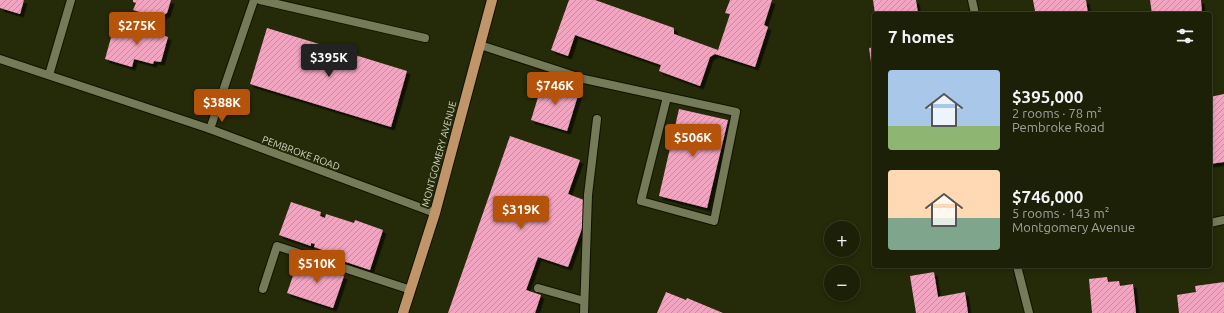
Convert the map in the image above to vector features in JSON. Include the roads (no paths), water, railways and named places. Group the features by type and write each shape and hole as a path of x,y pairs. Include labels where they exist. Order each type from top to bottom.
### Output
{"main road":[{"name":"MONTGOMERY AVENUE","path":"403,313 435,213 492,0"}],"street":[{"path":"49,75 71,0"},
{"path":"210,129 254,0"},
{"path":"260,0 425,38"},
{"path":"972,0 975,12"},
{"path":"480,45 584,79 667,97 736,112 714,221 641,201 667,97"},
{"name":"PEMBROKE ROAD","path":"0,59 210,129 435,213"},
{"path":"584,313 588,195 597,119"},
{"path":"1212,223 1224,220"},
{"path":"263,289 277,246 411,290"},
{"path":"1018,268 1029,313"},
{"path":"538,288 584,301"}]}
